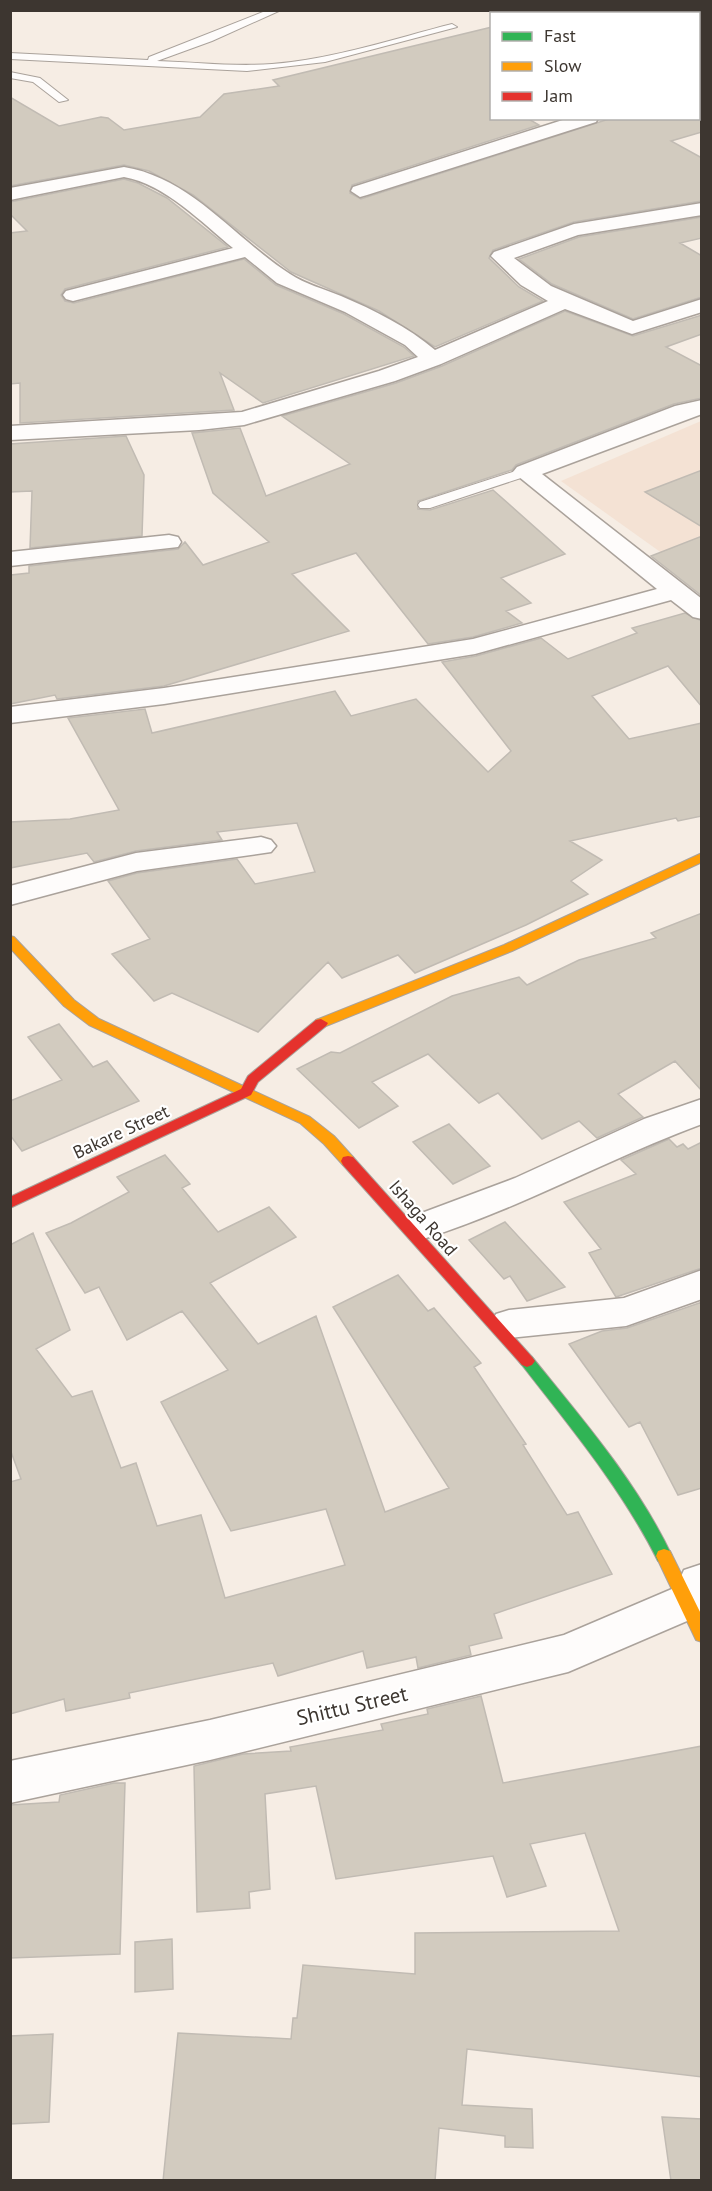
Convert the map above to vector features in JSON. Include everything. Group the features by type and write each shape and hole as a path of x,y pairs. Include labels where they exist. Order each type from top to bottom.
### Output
{"main road":[{"path":"246,1092 254,1079 323,1021 391,997 508,948 702,858"},
{"path":"26,936 56,971 73,986"},
{"name":"Ishaga Road","path":"10,940 69,1003 94,1022 306,1120 329,1140 526,1361 590,1442 697,1594"},
{"path":"119,1018 178,1045"},
{"name":"Bakare Street","path":"10,1203 246,1092"},
{"name":"Ishaga Road","path":"302,1103 326,1121 374,1168"},
{"name":"Ishaga Road","path":"413,1213 613,1448 674,1544"}],"street":[{"path":"360,191 513,140 583,120"},
{"path":"10,194 124,172 142,175 182,198 284,279 352,308 412,341 433,359"},
{"path":"702,208 574,230 501,256 521,277 565,301 632,328 702,305"},
{"path":"73,295 250,250"},
{"path":"10,433 200,423 244,418 387,376 433,359 565,301"},
{"path":"525,472 683,411 702,407"},
{"path":"525,472 702,612"},
{"path":"10,559 169,542"},
{"path":"10,715 164,696 475,646 674,592"},
{"path":"10,896 136,862 261,846"},
{"path":"413,1213 527,1187 656,1128 702,1111"},
{"path":"509,1324 626,1312 702,1284"},
{"name":"Shittu Street","path":"10,1782 210,1740 568,1653 697,1594"}],"lane":[{"path":"141,63 209,39 277,10"},
{"path":"10,56 247,68 282,67 315,62 452,27"},
{"path":"10,75 36,80 63,100"},
{"path":"425,505 525,472"}],"shaded area":[{"path":"701,421 701,581 561,481"}],"building":[{"path":"490,27 490,120 530,120 539,125 352,185 350,193 361,199 606,120 700,120 702,118 702,132 671,141 702,158 702,201 574,222 493,250 489,258 519,287 543,301 435,347 379,311 291,272 193,195 149,171 124,165 10,186 10,97 59,126 101,117 108,118 124,130 200,117 224,94 279,86 273,80"},
{"path":"124,179 138,183 167,198 228,247 65,289 61,295 65,301 74,303 244,259 276,285 344,314 404,347 414,356 263,403 220,373 234,410 20,423 20,383 10,384 10,233 27,231 10,214 10,202"},
{"path":"702,217 702,238 680,243 702,256 702,297 633,319 552,284 519,259 579,237"},
{"path":"565,311 633,336 702,315 702,334 666,347 702,366 702,398 674,404 516,465 512,470 418,501 418,509 430,510 493,490 565,554 501,578 531,603 506,611 522,623 473,637 428,644 356,553 292,574 349,631 164,686 57,699 55,695 10,704 11,575 29,573 29,566 178,549 185,542 203,565 269,542 213,493 192,433 240,428 266,496 350,464 282,416 396,383 442,366"},
{"path":"126,436 144,475 142,536 30,548 32,491 10,492 10,444"},
{"path":"702,470 702,527 645,492"},
{"path":"702,536 702,596 651,556"},
{"path":"685,613 702,621 702,707 668,666 592,696 629,739 702,723 702,816 678,821 676,818 570,841 602,860 571,881 588,894 526,925 415,973 398,955 342,978 328,962 258,1032 172,993 154,1001 112,954 150,939 108,881 137,873 237,859 255,884 315,872 297,823 217,832 222,840 136,851 94,862 87,853 10,868 10,822 70,819 119,810 68,718 145,709 152,733 335,691 351,716 416,699 488,772 511,751 442,662 476,656 541,638 568,659 637,633 632,628"},
{"path":"702,913 702,1091 675,1061 618,1094 643,1117 597,1138 579,1121 542,1139 498,1093 479,1103 428,1054 372,1082 398,1106 359,1128 297,1069 331,1052 340,1053 452,996 519,977 527,985 579,960 656,938 651,933"},
{"path":"59,1024 93,1067 107,1061 139,1101 22,1151 10,1135 10,1101 62,1080 28,1037"},
{"path":"449,1124 490,1166 453,1184 413,1142"},
{"path":"669,1139 677,1147 683,1144 688,1149 702,1142 702,1268 616,1297 589,1253 601,1249 564,1202 636,1174 621,1160"},
{"path":"165,1155 190,1184 182,1188 218,1232 269,1207 296,1237 210,1283 258,1344 316,1316 385,1512 449,1488 333,1307 398,1275 428,1311 434,1308 481,1363 474,1367 526,1444 523,1445 567,1515 578,1512 612,1574 494,1614 502,1638 469,1646 471,1655 418,1668 416,1657 367,1668 363,1651 278,1676 273,1663 129,1693 130,1698 66,1711 64,1699 10,1714 10,1482 21,1479 10,1449 10,1245 33,1233 70,1330 36,1349 72,1397 92,1391 121,1468 136,1463 157,1526 201,1515 225,1598 345,1565 326,1509 231,1531 161,1402 228,1370 182,1311 127,1340 99,1287 85,1293 46,1233 71,1223 129,1192 117,1177"},
{"path":"505,1222 565,1287 527,1301 510,1276 504,1279 469,1240"},
{"path":"702,1302 702,1488 678,1495 640,1422 629,1427 569,1344 602,1331 627,1328"},
{"path":"481,1696 503,1783 702,1746 702,2077 467,2049 462,2105 532,2109 533,2148 505,2147 505,2136 439,2128 435,2181 163,2181 178,2033 291,2039 293,2018 297,2018 303,1965 415,1974 415,1933 619,1931 585,1833 530,1844 546,1886 507,1897 493,1856 336,1879 316,1786 265,1794 270,1889 249,1892 250,1908 197,1912 194,1766 243,1754 291,1751 290,1747 383,1730 381,1724 428,1714 427,1709"},
{"path":"114,1783 125,1783 120,1954 10,1958 10,1805 59,1802 60,1795"},
{"path":"172,1939 173,1989 135,1992 135,1942"},
{"path":"53,2034 49,2122 10,2124 10,2036"},
{"path":"662,2117 702,2119 702,2181 671,2181"}],"traffic: fast":[{"path":"527,1361 619,1479 651,1530 664,1556"}],"traffic: slow":[{"path":"321,1023 508,948 702,857"},
{"path":"10,940 69,1003 94,1022 305,1120 329,1140 348,1161"},
{"path":"664,1556 702,1635"}],"traffic: jam":[{"path":"10,1203 246,1092 253,1079 321,1023"},
{"path":"348,1161 527,1361"}]}
